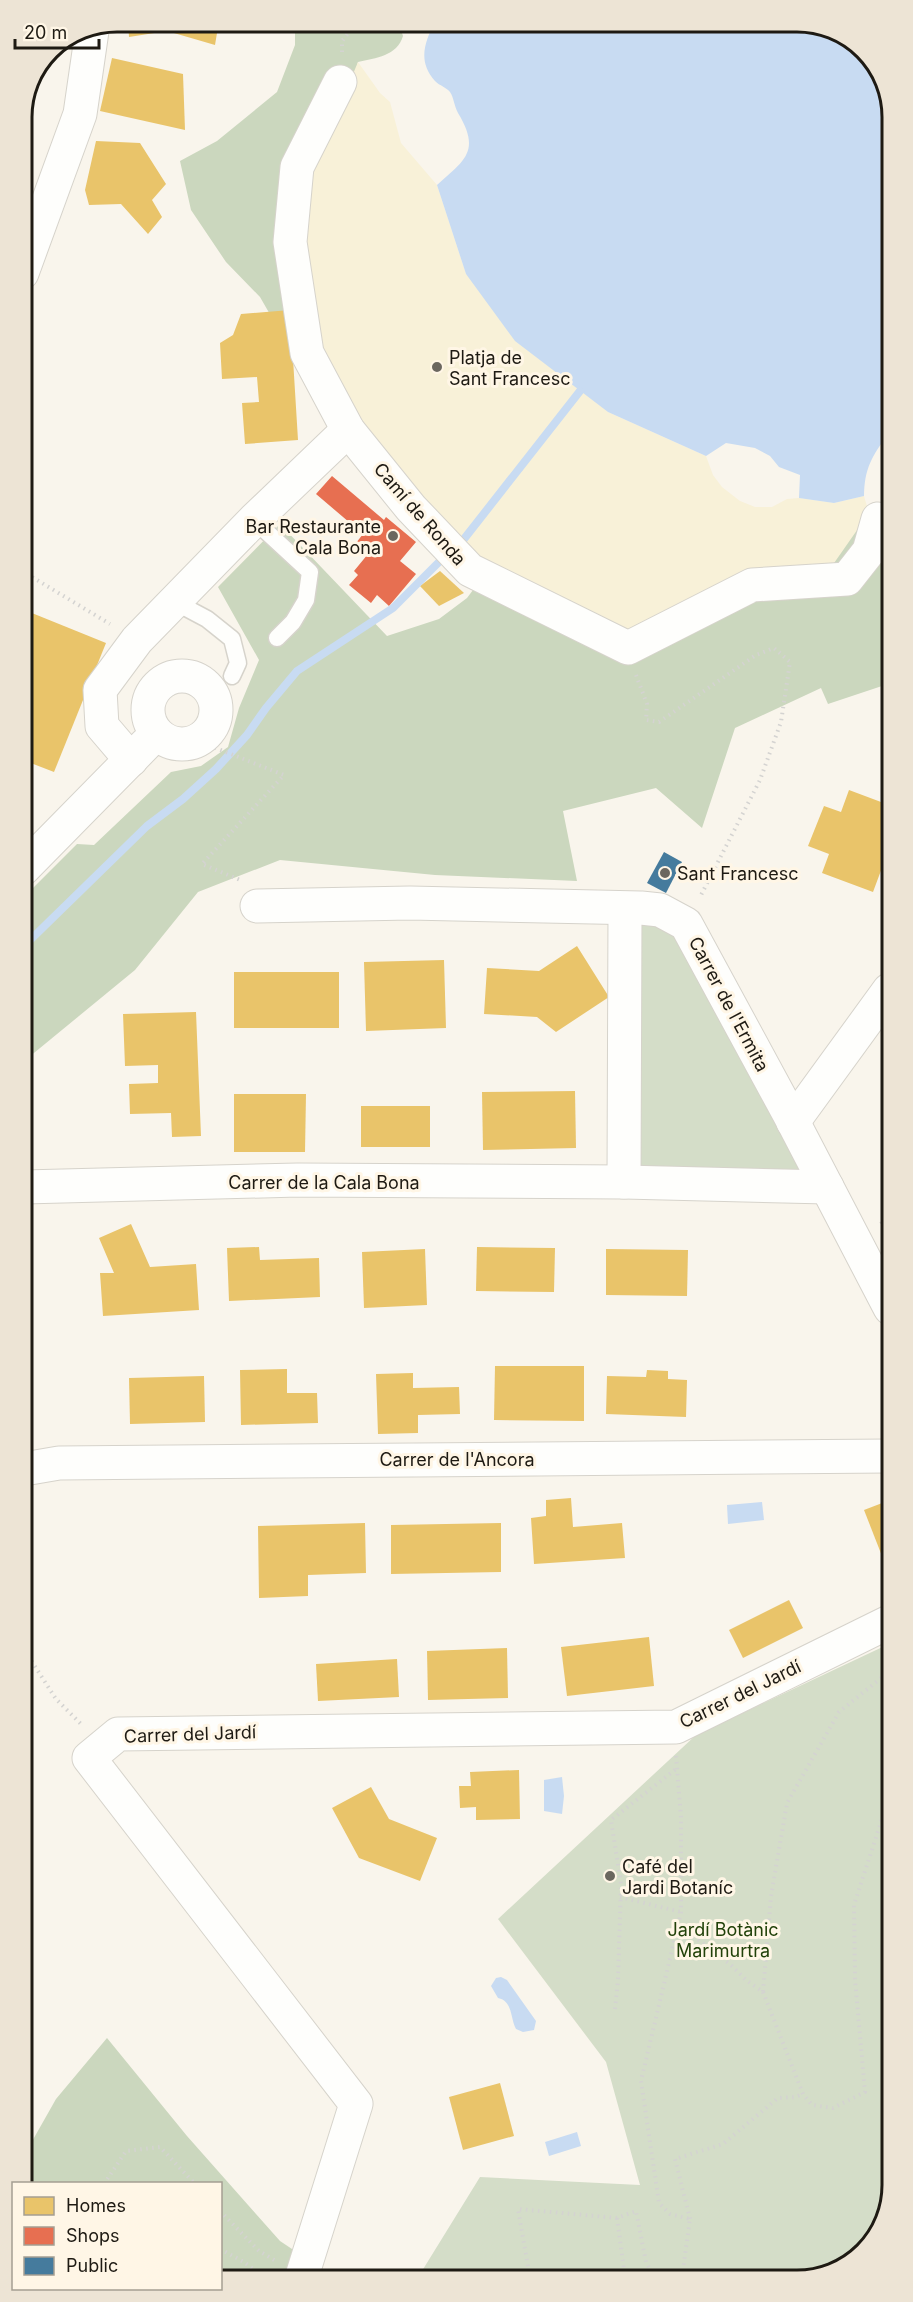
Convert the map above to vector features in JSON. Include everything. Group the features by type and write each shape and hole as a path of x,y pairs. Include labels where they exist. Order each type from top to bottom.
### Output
{"street":[{"path":"32,246 80,114 91,36"},
{"name":"Camí de Ronda","path":"340,82 297,167 290,242 306,353 348,430 411,508 470,570 628,648"},
{"path":"131,760 102,726 100,690 136,640 176,602 254,520 348,430"},
{"path":"628,648 752,585 847,579 869,551 878,519"},
{"path":"182,676 197,679 209,688 216,702 216,717 209,731 198,741 183,745 168,742 156,732 149,718 149,703 155,690 167,680 182,676"},
{"path":"32,860 156,732"},
{"name":"Carrer de l'Ermita","path":"251,894 410,903 660,910 686,924 882,1293"},
{"path":"624,1182 625,909"},
{"path":"793,1122 882,1000"},
{"name":"Carrer de la Cala Bona","path":"31,1187 298,1180 624,1182 827,1187"},
{"name":"Carrer de l'Ancora","path":"31,1468 59,1462 882,1456"},
{"name":"Carrer del Jardí","path":"304,2270 356,2104 89,1758 118,1734 676,1727 882,1625"}],"lane":[{"path":"254,520 310,572 306,600 293,622 277,638"},
{"path":"176,602 207,619 232,639 238,663 232,676"}],"path":[{"path":"32,577 136,640"},
{"path":"628,648 647,704 646,720 659,722 756,655 774,648 790,662 781,722 760,780 702,892"},
{"path":"198,741 284,775 202,864 251,894"},
{"path":"31,1660 57,1699"},
{"path":"882,1677 839,1712 787,1803 771,1896 763,1992 803,2094 812,2105 833,2108 865,2092 855,1979 854,1905 882,1819"},
{"path":"615,2009 621,1884 611,1820 677,1768 681,1817 680,1925 641,2081 660,2203 670,2214 690,2218"},
{"path":"620,1897 681,1912"},
{"path":"680,1925 763,1992"},
{"path":"683,2270 690,2218 675,2159 723,2144 778,2098 803,2094"},
{"path":"105,2182 126,2151 160,2147 193,2182"},
{"path":"529,2270 518,2209 617,2218 636,2211 646,2262 650,2270"},
{"path":"222,2213 259,2251 292,2270"},
{"path":"617,2218 624,2270"},
{"path":"222,2250 254,2270"}],"green space":[{"path":"295,31 401,31 403,36 391,52 358,62 283,337 260,297 226,262 191,210 180,161 217,141 277,92 295,45"},
{"path":"882,503 882,686 828,704 821,688 735,728 702,828 656,788 563,811 577,881 435,875 280,860 198,892 135,970 32,1055 32,889 77,844 94,845 171,772 201,766 228,747 239,708 259,660 218,587 280,524 387,636 439,619 467,598 485,574 869,513"},
{"path":"625,909 660,910 827,1187 624,1182"},
{"name":"Jardí Botànic Marimurtra","path":"882,1647 882,2186 873,2223 864,2237 844,2256 813,2269 423,2270 480,2177 640,2185 606,2062 498,1919 696,1735"},
{"path":"107,2038 187,2136 280,2241 324,2270 222,2270 222,2182 31,2182 31,2143 56,2099"}],"sand":[{"name":"Platja de Sant Francesc","path":"358,62 380,93 390,102 401,143 437,185 466,274 608,412 706,456 713,475 722,487 740,501 755,507 772,507 787,499 799,498 834,503 864,496 869,513 832,566 635,635 485,574 352,424 313,344 300,240 304,174"}],"water":[{"path":"430,31 802,32 824,36 857,56 873,79 882,116 882,443 870,463 864,496 834,503 799,498 800,475 779,467 770,456 755,448 726,443 706,456 608,412 515,341 466,274 437,185 462,161 469,146 465,126 450,92 435,81 426,66 424,51"},
{"path":"762,1502 764,1520 728,1524 727,1505"},
{"path":"562,1777 564,1796 562,1814 544,1811 544,1780"},
{"path":"501,1977 507,1980 536,2021 534,2030 523,2032 516,2029 509,2006 498,1998 491,1986 496,1978"},
{"path":"577,2132 581,2146 549,2156 545,2142"}],"building: Homes":[{"path":"129,31 167,31 129,37"},
{"path":"167,31 217,31 215,45"},
{"path":"112,58 183,74 185,130 100,111"},
{"path":"96,141 140,143 166,184 152,200 162,217 148,234 121,204 89,205 85,190"},
{"path":"290,310 298,440 245,444 242,403 259,402 257,377 222,379 220,343 233,335 241,314"},
{"path":"440,571 464,593 439,606 420,586"},
{"path":"32,613 106,643 54,772 32,763"},
{"path":"849,790 882,802 882,868 873,892 822,873 829,854 808,846 824,806 841,812"},
{"path":"577,946 609,997 556,1032 537,1017 484,1014 487,968 539,971"},
{"path":"444,960 446,1028 366,1031 364,962"},
{"path":"234,972 339,972 339,1028 234,1028"},
{"path":"196,1012 201,1136 172,1137 171,1113 130,1114 129,1084 158,1083 158,1065 125,1066 123,1014"},
{"path":"575,1091 576,1148 483,1150 482,1092"},
{"path":"234,1094 306,1094 305,1152 234,1152"},
{"path":"361,1106 430,1106 430,1147 361,1147"},
{"path":"131,1224 150,1267 196,1264 199,1310 103,1316 100,1273 114,1273 99,1238"},
{"path":"259,1247 260,1260 319,1258 320,1297 229,1301 227,1248"},
{"path":"477,1247 555,1248 554,1292 476,1291"},
{"path":"425,1249 427,1305 364,1308 362,1252"},
{"path":"606,1249 688,1250 687,1296 606,1295"},
{"path":"495,1366 584,1366 584,1421 494,1420"},
{"path":"287,1369 287,1393 317,1393 318,1423 241,1425 240,1370"},
{"path":"647,1370 668,1371 668,1379 687,1380 686,1417 606,1414 607,1376 646,1377"},
{"path":"413,1373 413,1388 459,1387 460,1414 418,1415 418,1433 378,1434 376,1374"},
{"path":"204,1376 205,1422 130,1424 129,1378"},
{"path":"571,1498 573,1527 622,1523 625,1558 534,1564 531,1518 546,1516 546,1500"},
{"path":"882,1503 882,1556 864,1510"},
{"path":"365,1523 366,1573 308,1575 308,1596 259,1598 258,1526"},
{"path":"501,1523 501,1572 391,1574 391,1525"},
{"path":"789,1600 803,1628 743,1658 729,1630"},
{"path":"649,1637 654,1686 567,1696 561,1647"},
{"path":"507,1648 508,1698 428,1700 427,1651"},
{"path":"397,1659 399,1697 318,1701 316,1664"},
{"path":"519,1770 520,1819 476,1820 476,1807 460,1808 459,1786 471,1786 470,1772"},
{"path":"371,1787 389,1819 437,1838 420,1881 359,1858 332,1808"},
{"path":"500,2083 514,2136 463,2150 449,2097"}],"building: Shops":[{"path":"332,476 384,520 386,517 416,542 400,561 416,574 389,606 377,595 371,603 349,585 358,575 354,571 368,554 356,543 363,534 316,494"}],"building: Public":[{"name":"Sant Francesc","path":"664,852 682,862 666,893 647,883"}],"waterway":[{"path":"464,539 580,391"},
{"path":"32,939 147,826 183,799 216,769 247,735 297,671 393,608 440,561"}],"place":[{"name":"Platja de Sant Francesc","path":"437,367"},
{"name":"Bar Restaurante Cala Bona","path":"393,536"},
{"name":"Sant Francesc","path":"665,873"},
{"name":"Café del Jardi Botaníc","path":"610,1876"}]}
